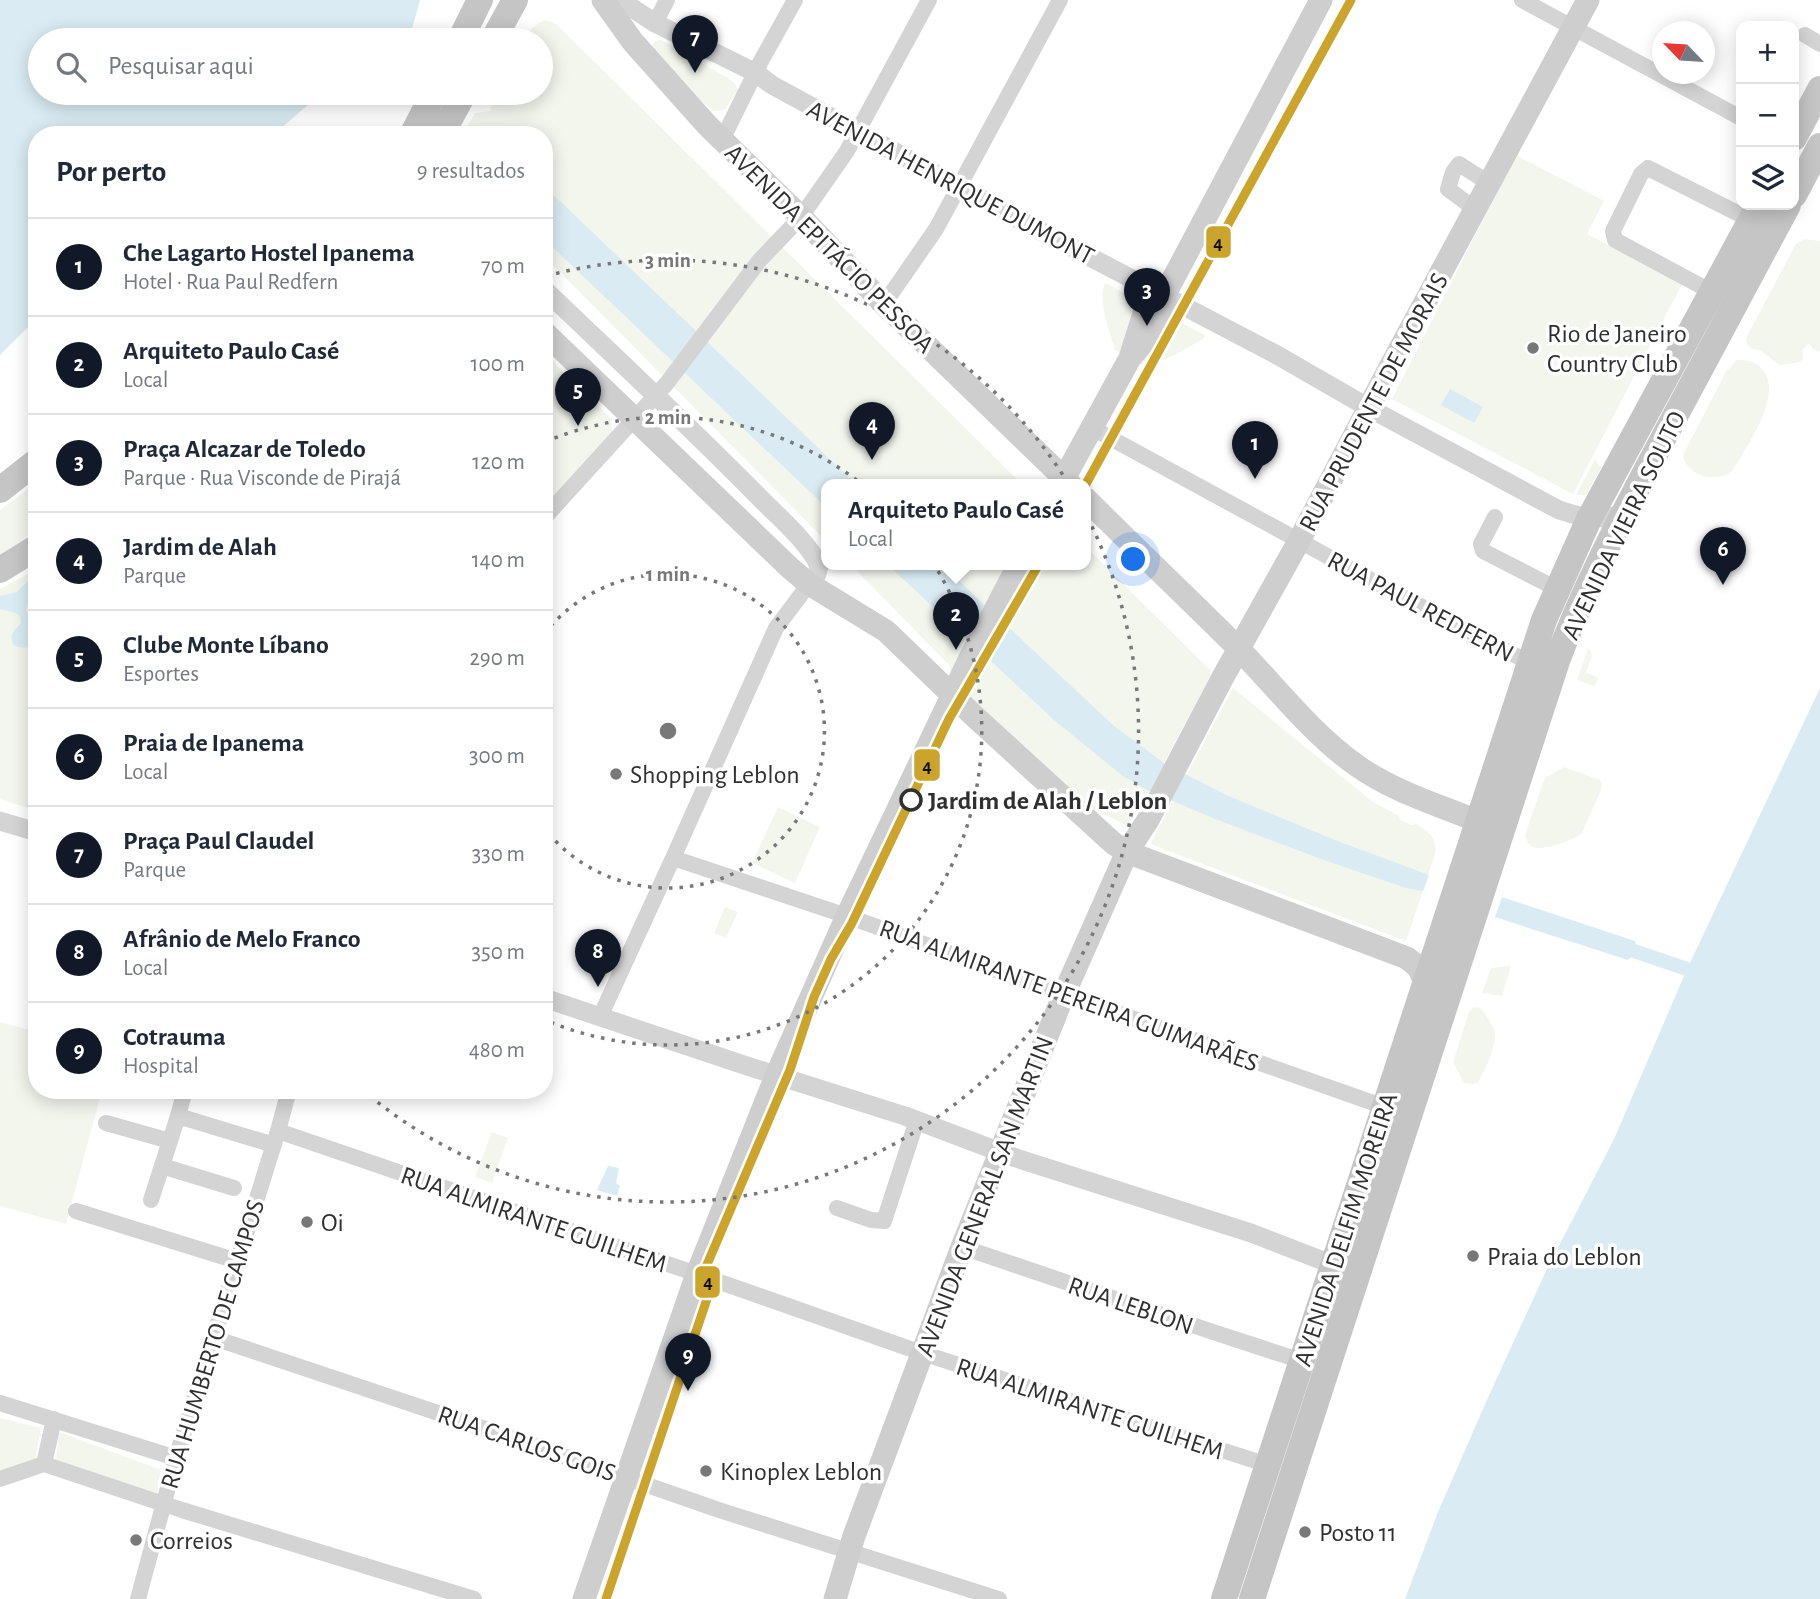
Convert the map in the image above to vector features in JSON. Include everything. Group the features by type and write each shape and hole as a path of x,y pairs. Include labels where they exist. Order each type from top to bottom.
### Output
{"highway":[{"path":"466,28 480,0"},
{"path":"500,28 515,0"},
{"path":"1799,129 1820,89"},
{"path":"416,126 427,105"},
{"path":"446,126 457,105"},
{"path":"1799,186 1820,146"},
{"name":"AVENIDA VIEIRA SOUTO","path":"1493,861 1569,630 1592,575 1785,210"},
{"name":"AVENIDA VIEIRA SOUTO","path":"1466,858 1544,620 1557,589 1590,520 1755,212"},
{"path":"0,490 28,469"},
{"path":"0,570 28,553"},
{"path":"1464,949 1458,926 1480,855 1477,821"},
{"name":"AVENIDA DELFIM MOREIRA","path":"1224,1599 1466,858"},
{"name":"AVENIDA DELFIM MOREIRA","path":"1252,1599 1493,861"}],"main road":[{"name":"AVENIDA EPITÁCIO PESSOA","path":"607,0 633,42 722,140 1062,479"},
{"path":"1066,479 1130,358 1147,304 1164,296 1321,0"},
{"name":"RUA PRUDENTE DE MORAIS","path":"1157,803 1588,0"},
{"path":"553,341 790,569 809,584 886,631 952,696 1113,843 1127,852 1407,958 1418,967 1425,982"},
{"path":"1091,504 1239,649 1306,721 1357,766 1409,794 1477,821"},
{"path":"584,1599 697,1274 776,1076 847,916 971,656 1016,570"},
{"name":"AVENIDA GENERAL SAN MARTIN","path":"835,1599 849,1551 1000,1151 1064,994 1127,852 1157,803"}],"street":[{"name":"AVENIDA HENRIQUE DUMONT","path":"607,0 756,74 1559,510 1590,520 1623,515"},
{"path":"633,42 639,31 655,23 667,0"},
{"path":"722,140 795,0"},
{"path":"553,507 656,395 767,252 801,216 848,151 929,0"},
{"path":"884,304 936,229 1060,0"},
{"path":"1522,0 1736,115"},
{"path":"1805,35 1820,44"},
{"path":"1475,209 1448,189 1453,172 1458,164 1489,183"},
{"path":"1712,292 1615,240 1612,231 1642,174 1648,168 1755,212"},
{"path":"553,298 718,456 797,537 819,566 819,570 776,628 600,1017"},
{"name":"RUA PAUL REDFERN","path":"1092,428 1530,663"},
{"path":"1495,517 1481,544 1483,551 1557,589"},
{"path":"0,821 28,829"},
{"name":"RUA ALMIRANTE PEREIRA GUIMARÃES","path":"673,858 847,916 1385,1107"},
{"path":"553,1001 1251,1233 1334,1265 1363,1260"},
{"path":"151,1200 178,1116 181,1099"},
{"name":"RUA HUMBERTO DE CAMPOS","path":"138,1599 176,1458 287,1099"},
{"name":"RUA ALMIRANTE GUILHEM","path":"178,1116 276,1138 697,1274 922,1353 1268,1465"},
{"path":"837,1208 871,1220 884,1221 917,1121"},
{"path":"106,1123 170,1141"},
{"path":"162,1166 234,1188"},
{"path":"76,1211 237,1261"},
{"name":"RUA LEBLON","path":"962,1247 1301,1361"},
{"name":"RUA CARLOS GOIS","path":"214,1338 719,1510 999,1599"},
{"path":"0,1403 176,1458"},
{"path":"44,1464 54,1419"},
{"path":"0,1479 44,1464 163,1504 474,1599"}],"shaded area":[{"path":"0,0 420,0 412,28 28,28 28,105 308,105 283,126 28,126 28,327 0,355"},
{"path":"546,20 556,24 1017,479 821,479 821,536 553,265 553,126 468,126 475,113 490,111 492,105 553,105 553,28 533,28"},
{"path":"661,40 736,85 738,91 724,110 713,111 664,67 652,47 655,41"},
{"name":"Rio de Janeiro Country Club","path":"1516,155 1604,201 1587,234 1682,284 1573,494 1392,399"},
{"path":"553,195 851,479 821,479 821,502 553,248"},
{"path":"1804,239 1820,241 1820,352 1808,344 1803,350 1803,359 1800,362 1780,365 1761,351 1751,348 1746,338 1796,244"},
{"path":"1105,283 1205,335 1203,339 1173,356 1144,366 1115,350 1103,307"},
{"path":"1737,360 1746,360 1760,366 1769,384 1769,396 1760,423 1733,470 1720,477 1704,476 1690,469 1683,455 1726,372"},
{"path":"553,362 612,419 612,433 553,498"},
{"path":"1450,389 1483,407 1474,423 1441,405"},
{"path":"1595,459 1601,468 1586,495 1576,495"},
{"path":"28,489 28,536 0,556 0,510"},
{"path":"1091,552 1210,670 1211,675 1128,826 1083,804 962,698 949,665 856,570 1091,570"},
{"path":"893,570 947,570 1114,726 1164,763 1226,795 1429,875 1423,891 1406,888 1321,859 1149,791 1123,776 1054,720"},
{"path":"28,574 28,808 0,799 0,589"},
{"path":"28,581 27,647 13,644 13,632 21,623 20,616 0,609 0,596 17,592"},
{"path":"1588,649 1592,656 1586,672 1599,678 1594,686 1577,680"},
{"path":"1233,688 1373,802 1399,816 1400,820 1411,825 1416,824 1432,837 1436,851 1406,941 1153,845 1151,842"},
{"path":"1820,688 1820,1599 1405,1599 1438,1512 1486,1402 1545,1273 1614,1139 1687,969"},
{"path":"1564,767 1600,780 1601,790 1582,833 1565,842 1536,848 1528,843 1525,835 1544,780"},
{"path":"778,807 820,827 795,883 752,863"},
{"path":"1502,897 1635,941 1637,952 1628,960 1495,917"},
{"path":"725,907 738,912 726,938 714,933"},
{"path":"1511,966 1502,996 1482,993 1491,968"},
{"path":"1478,1007 1493,1027 1495,1041 1478,1082 1464,1083 1454,1059 1469,1012"},
{"path":"0,1022 28,1030 28,1099 100,1099 66,1224 0,1206"},
{"path":"492,1132 508,1138 492,1183 475,1177"},
{"path":"608,1166 619,1168 616,1183 620,1186 617,1196 597,1190"},
{"path":"0,1418 41,1428 35,1460 0,1474"},
{"path":"59,1432 161,1470 157,1493 56,1461"}],"waterway":[{"path":"1619,946 1687,969"}],"transit line":[{"name":"4","path":"1089,479 1351,0"},
{"name":"4","path":"606,1599 711,1287 703,1274 790,1070 814,997 949,719 1036,570"}],"place":[{"name":"Praça Paul Claudel","path":"695,73"},
{"name":"Praça Alcazar de Toledo","path":"1147,326"},
{"name":"Rio de Janeiro Country Club","path":"1533,348"},
{"name":"Clube Monte Líbano","path":"578,426"},
{"name":"Jardim de Alah","path":"872,460"},
{"name":"Che Lagarto Hostel Ipanema","path":"1255,479"},
{"name":"Praia de Ipanema","path":"1723,585"},
{"name":"Arquiteto Paulo Casé","path":"956,650"},
{"name":"Shopping Leblon","path":"616,774"},
{"name":"Jardim de Alah / Leblon","path":"911,800"},
{"name":"Afrânio de Melo Franco","path":"598,987"},
{"name":"Oi","path":"307,1222"},
{"name":"Praia do Leblon","path":"1473,1256"},
{"name":"Cotrauma","path":"688,1391"},
{"name":"Kinoplex Leblon","path":"706,1471"},
{"name":"Posto 11","path":"1305,1532"},
{"name":"Correios","path":"136,1540"}]}
